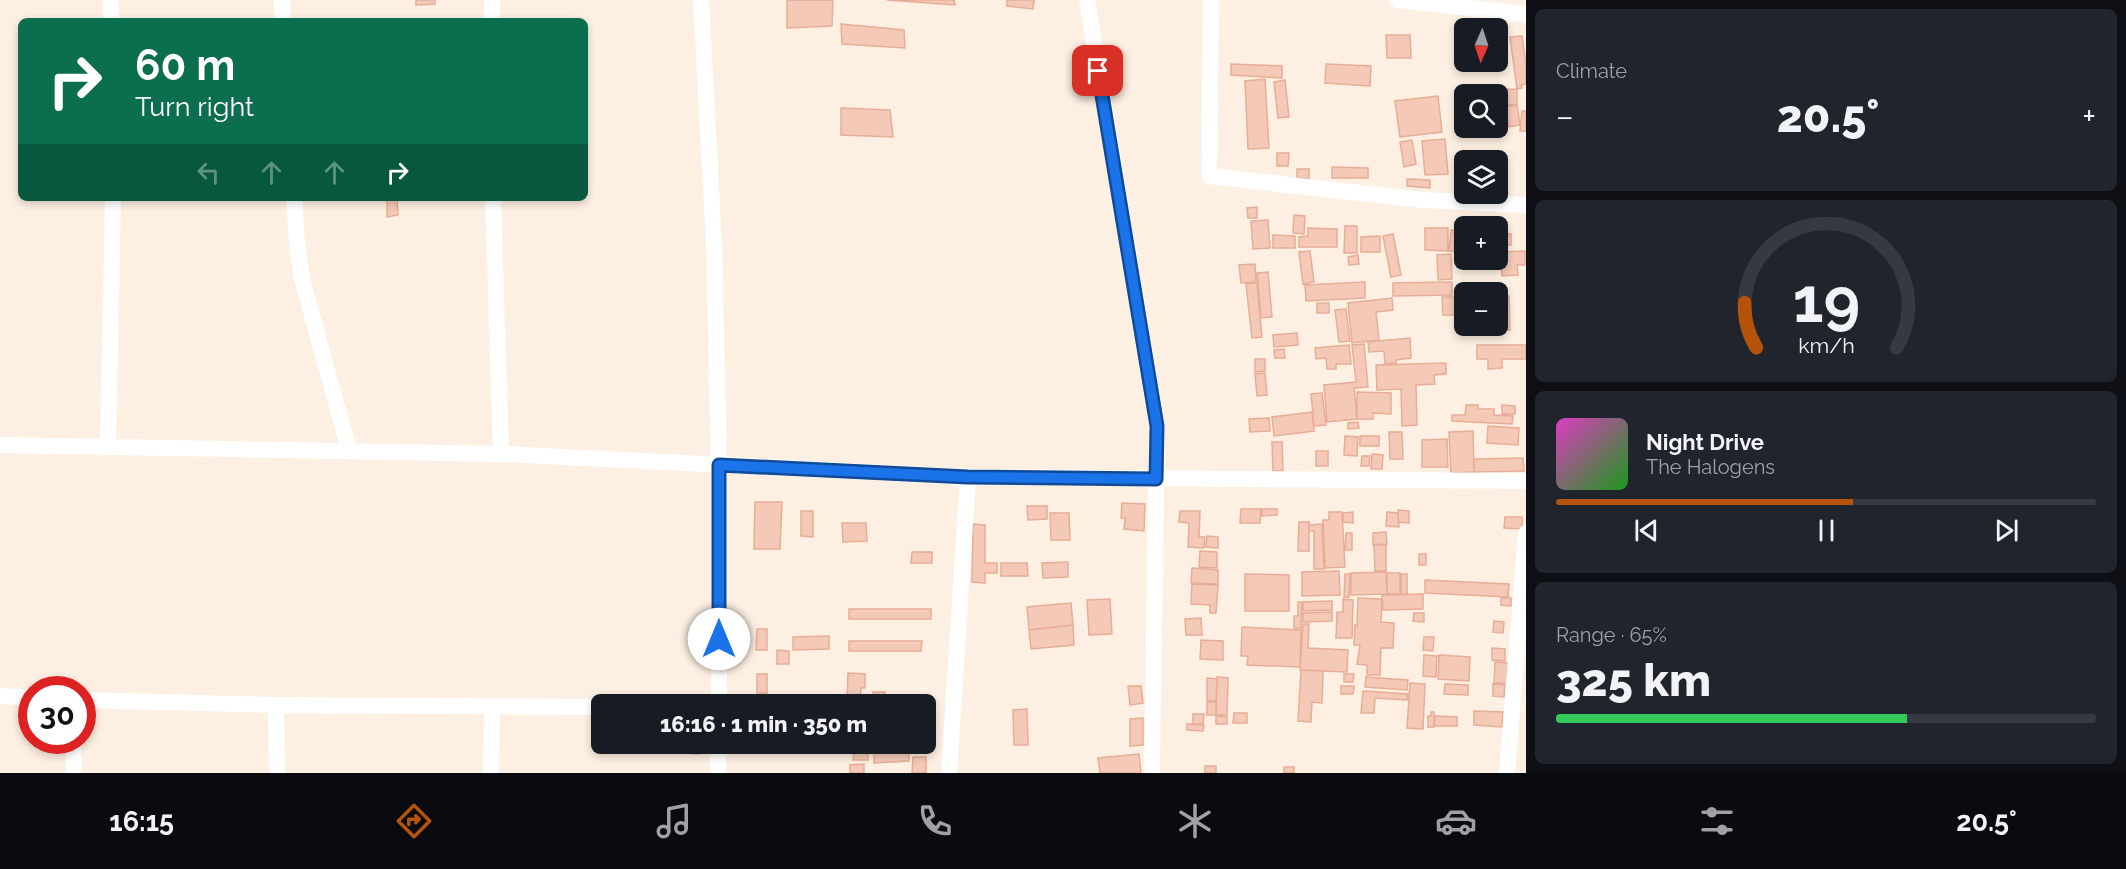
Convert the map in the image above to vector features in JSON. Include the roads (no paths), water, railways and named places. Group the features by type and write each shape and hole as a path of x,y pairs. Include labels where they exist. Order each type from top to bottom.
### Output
{"street":[{"path":"111,0 111,18"},
{"path":"282,0 283,18"},
{"path":"492,0 492,18"},
{"path":"701,0 714,244 719,465 719,694"},
{"path":"1087,0 1157,426 1152,773"},
{"path":"1211,0 1209,176 1423,200 1526,204"},
{"path":"1397,0 1526,14"},
{"path":"108,446 113,201"},
{"path":"294,201 302,279 349,450"},
{"path":"493,201 501,454"},
{"path":"0,445 501,454 968,477 1526,481"},
{"path":"949,773 968,477"},
{"path":"1507,773 1526,533"},
{"path":"0,696 18,697"},
{"path":"96,700 276,705 591,707"},
{"path":"276,705 277,773"},
{"path":"491,773 492,707"},
{"path":"73,754 74,773"},
{"path":"718,754 718,773"}]}
